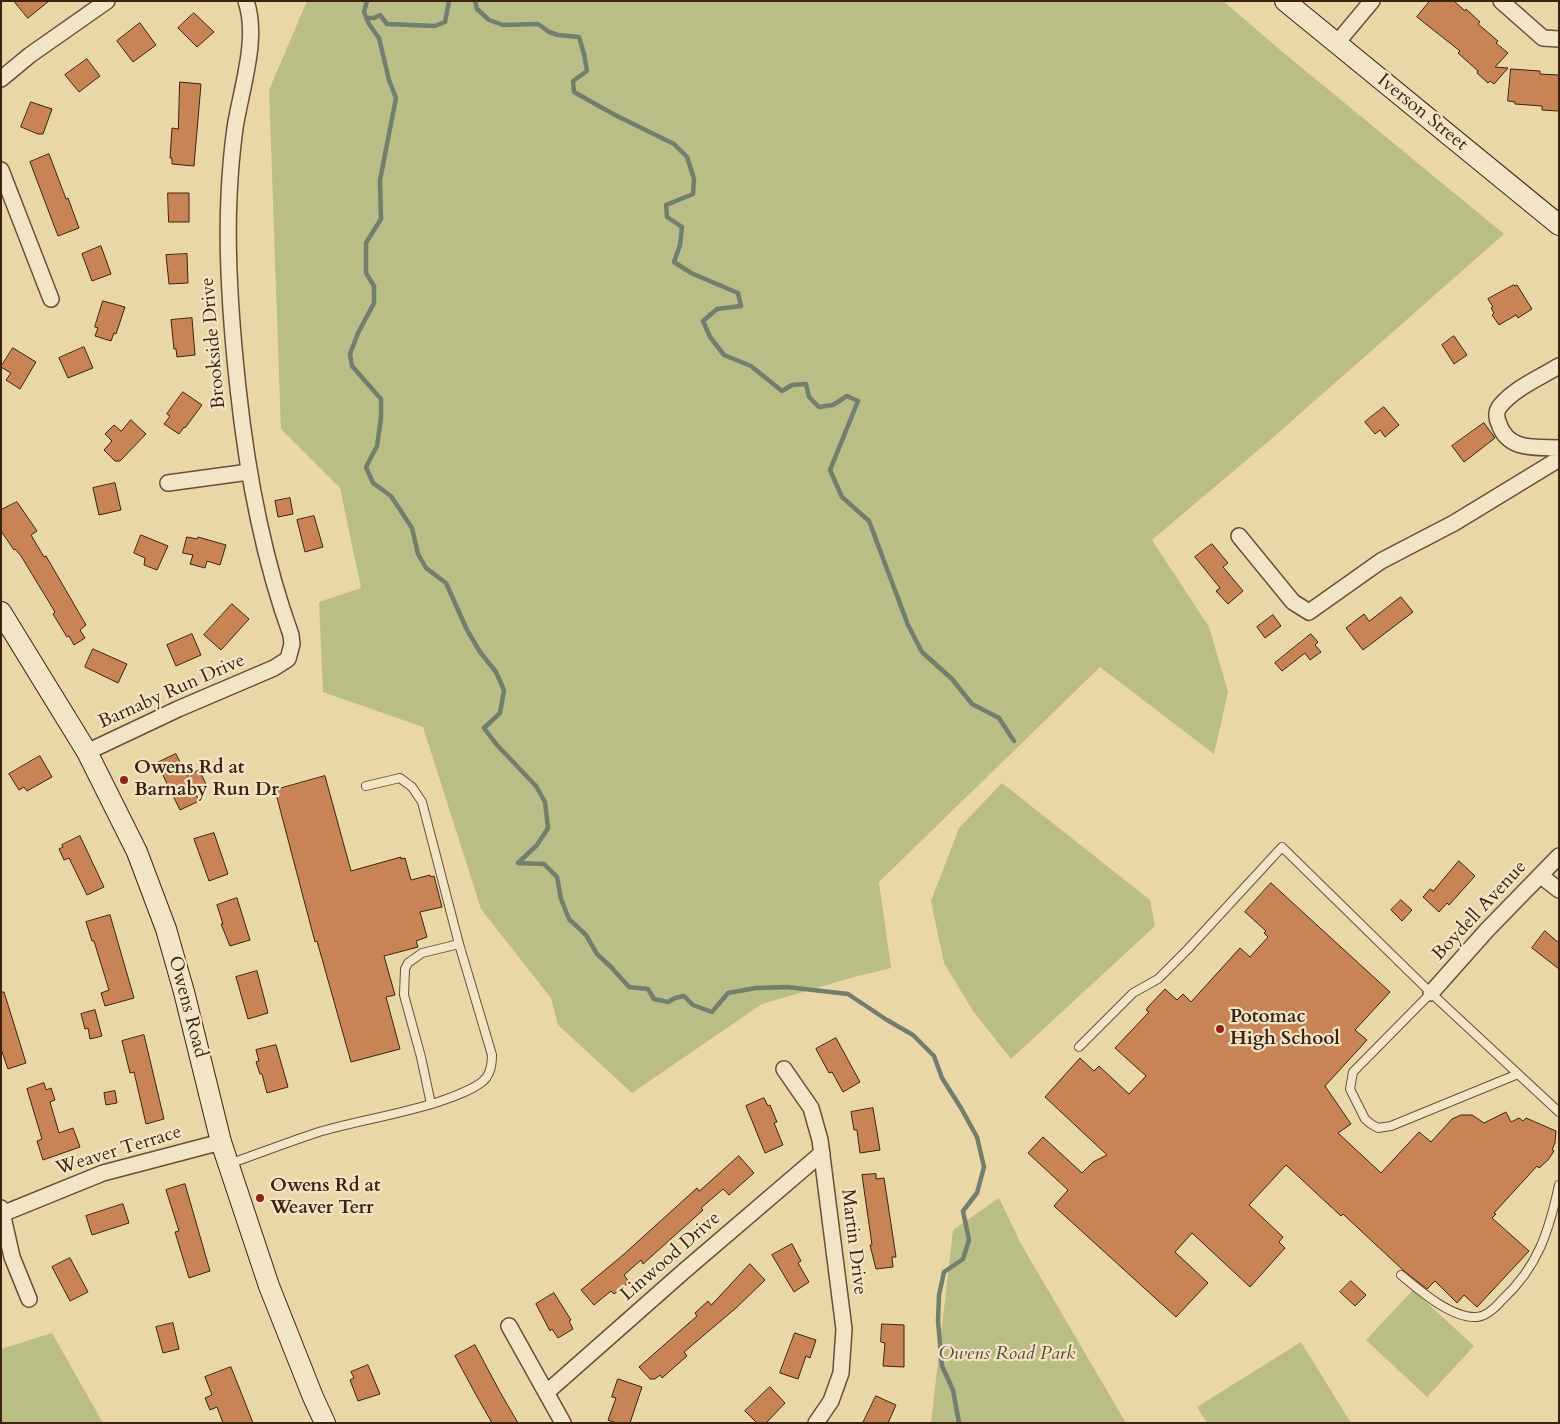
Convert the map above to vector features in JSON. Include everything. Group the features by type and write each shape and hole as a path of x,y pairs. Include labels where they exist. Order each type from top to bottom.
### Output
{"street":[{"path":"1,79 30,55 107,1"},
{"name":"Brookside Drive","path":"246,1 251,32 234,137 229,194 228,268 232,336 249,472 271,577 291,635 292,644 288,659 274,668"},
{"name":"Iverson Street","path":"1285,1 1559,225"},
{"path":"1336,44 1372,1"},
{"path":"1502,1 1543,38 1559,39"},
{"path":"1,170 51,299"},
{"path":"1559,366 1513,393 1499,408 1496,418 1501,431 1511,442 1530,447 1559,448"},
{"path":"1239,536 1293,602 1309,612 1380,561 1454,523 1559,459"},
{"path":"168,483 249,472"},
{"name":"Owens Road","path":"1,612 87,752 137,852 166,928 184,992 221,1142 270,1286 325,1423"},
{"name":"Barnaby Run Drive","path":"87,752 178,709 274,668"},
{"name":"Boydell Avenue","path":"1431,993 1487,930 1559,856"},
{"path":"1541,876 1559,890"},
{"name":"Martin Drive","path":"784,1069 811,1108 820,1140 844,1329 841,1373 831,1401 816,1423"},
{"name":"Weaver Terrace","path":"2,1211 103,1173 221,1142"},
{"name":"Linwood Drive","path":"547,1392 822,1153"},
{"path":"2,1211 12,1257 29,1299"},
{"path":"509,1326 563,1423"}],"lane":[{"path":"229,1164 323,1131 431,1104 470,1090 484,1081 488,1075 492,1062 489,1044 458,944 422,802 412,787 400,778 366,786"},
{"path":"1079,1047 1134,993 1158,979 1282,848 1431,993 1559,1112"},
{"path":"431,1104 423,1065 404,995 403,978 408,963 422,953 458,944"},
{"path":"1431,993 1353,1072 1350,1089 1355,1102 1370,1124 1378,1128 1391,1126 1421,1112 1518,1074"},
{"path":"1401,1275 1429,1298 1459,1314 1478,1317 1491,1311 1513,1290 1533,1264 1547,1233 1559,1184"}],"green space":[{"path":"307,1 1223,1 1504,234 1269,441 1152,540 1209,627 1228,692 1214,754 1100,667 879,882 891,968 762,1004 632,1093 558,1025 551,998 481,909 423,727 323,692 319,602 361,588 340,488 281,429 269,90"},
{"path":"1002,783 1150,900 1155,926 1011,1059 973,1011 944,963 931,901 959,828"},
{"name":"Owens Road Park","path":"999,1198 1021,1244 1126,1423 931,1423 953,1230"},
{"path":"1413,1290 1474,1346 1427,1397 1366,1340"},
{"path":"52,1333 103,1423 1,1423 1,1349"},
{"path":"1301,1342 1351,1423 1207,1423 1197,1407"}],"building":[{"path":"14,1 49,1 28,18"},
{"path":"1430,1 1454,1 1465,11 1466,9 1480,22 1478,24 1498,41 1496,43 1508,53 1495,67 1508,68 1494,84 1490,81 1488,83 1458,53 1460,51 1417,17"},
{"path":"194,13 214,32 197,47 178,28"},
{"path":"140,23 156,45 133,62 117,41"},
{"path":"87,59 100,76 79,92 65,75"},
{"path":"1511,69 1540,71 1540,74 1559,75 1559,111 1542,110 1542,106 1515,104 1515,102 1508,101"},
{"path":"180,82 201,84 194,166 172,164 172,158 170,158 172,128 178,129"},
{"path":"31,102 52,109 43,134 38,134 21,127"},
{"path":"49,154 79,228 58,236 30,162"},
{"path":"168,193 189,193 189,222 169,222"},
{"path":"101,246 111,274 92,281 82,254"},
{"path":"187,254 188,283 169,284 166,255"},
{"path":"1517,285 1532,309 1518,318 1516,315 1499,325 1492,315 1494,313 1491,308 1493,307 1488,299"},
{"path":"103,301 125,307 116,334 114,333 111,341 95,336 98,328 95,327"},
{"path":"192,318 195,355 177,357 176,349 174,349 171,320"},
{"path":"1454,336 1467,355 1454,364 1442,345"},
{"path":"84,347 93,368 68,378 59,358"},
{"path":"13,348 36,362 20,389 6,380 11,373 1,367"},
{"path":"183,392 202,405 179,434 164,424 170,416 167,414"},
{"path":"1384,407 1399,425 1385,437 1380,430 1375,434 1365,422"},
{"path":"131,420 146,434 120,461 115,461 104,450 112,441 105,434 114,425 121,431"},
{"path":"1484,423 1495,438 1464,462 1452,446"},
{"path":"115,483 121,510 99,515 93,488"},
{"path":"290,498 293,514 278,517 275,501"},
{"path":"17,502 37,531 31,535 44,557 46,556 86,625 80,630 85,638 74,645 53,614 55,612 21,556 14,550 1,531 1,510"},
{"path":"314,516 323,547 305,552 297,520"},
{"path":"141,535 168,546 157,570 144,565 145,558 134,553"},
{"path":"187,537 197,539 198,537 226,545 220,565 207,561 205,568 190,564 193,555 183,553"},
{"path":"1212,544 1228,563 1223,567 1243,591 1228,604 1216,591 1220,588 1195,557"},
{"path":"1401,597 1413,612 1363,650 1346,628 1364,614 1369,621"},
{"path":"232,604 249,619 221,650 204,635"},
{"path":"1273,615 1281,626 1265,638 1257,627"},
{"path":"192,634 201,655 176,666 167,645"},
{"path":"1311,634 1318,642 1315,645 1321,652 1310,660 1305,653 1282,671 1275,663"},
{"path":"93,649 127,664 118,683 85,667"},
{"path":"176,754 187,776 199,770 207,786 195,792 199,801 180,810 157,763"},
{"path":"40,756 52,777 27,791 24,787 19,790 9,774"},
{"path":"325,776 351,871 401,857 401,859 405,858 411,880 430,875 431,877 434,876 442,907 420,912 427,937 416,941 418,947 384,956 395,995 386,997 400,1049 351,1062 317,941 315,942 275,790"},
{"path":"214,833 228,874 209,881 194,839"},
{"path":"80,836 104,887 87,895 69,858 64,860 59,849 63,847 62,845"},
{"path":"1459,861 1475,876 1449,905 1447,903 1439,912 1423,897 1430,889 1433,891"},
{"path":"1271,883 1390,992 1355,1030 1367,1040 1325,1086 1351,1124 1338,1133 1381,1173 1419,1132 1431,1142 1452,1119 1461,1115 1472,1115 1484,1123 1506,1112 1511,1122 1519,1118 1523,1121 1526,1118 1556,1131 1552,1150 1554,1151 1548,1160 1539,1168 1537,1166 1494,1213 1496,1214 1492,1218 1529,1251 1477,1307 1464,1295 1457,1303 1435,1281 1427,1289 1404,1271 1343,1214 1341,1216 1286,1165 1249,1205 1283,1237 1279,1242 1285,1248 1250,1287 1192,1233 1175,1252 1208,1283 1176,1317 1054,1206 1068,1190 1028,1153 1043,1137 1082,1173 1093,1162 1107,1155 1045,1097 1080,1058 1094,1071 1099,1066 1129,1094 1146,1076 1115,1048 1149,1012 1146,1010 1165,989 1177,1000 1183,994 1191,1002 1240,948 1250,957 1268,937 1264,933 1266,931 1245,912"},
{"path":"237,898 250,940 230,946 221,924 223,924 217,905"},
{"path":"1401,900 1412,910 1402,921 1391,910"},
{"path":"110,915 134,998 105,1006 101,993 109,990 86,922"},
{"path":"1545,931 1559,943 1559,969 1532,948"},
{"path":"257,971 268,1013 248,1019 236,977"},
{"path":"1,992 4,992 26,1063 8,1069 1,1049"},
{"path":"95,1010 102,1036 90,1039 88,1028 85,1029 81,1014"},
{"path":"144,1035 164,1119 146,1124 134,1072 130,1073 122,1041"},
{"path":"836,1038 860,1082 843,1092 832,1072 829,1073 816,1049"},
{"path":"276,1045 288,1087 267,1093 262,1074 260,1074 256,1062 259,1061 256,1050"},
{"path":"44,1083 46,1090 51,1088 55,1100 50,1102 59,1133 73,1128 80,1147 43,1160 37,1141 42,1139 27,1089"},
{"path":"115,1091 117,1103 106,1105 104,1093"},
{"path":"764,1098 768,1106 770,1105 777,1122 774,1123 783,1145 765,1153 746,1106"},
{"path":"873,1108 880,1150 860,1153 857,1130 854,1130 851,1112"},
{"path":"739,1156 754,1173 729,1195 723,1189 701,1208 703,1210 643,1264 641,1260 624,1275 629,1282 614,1294 611,1291 594,1305 581,1290 697,1188 699,1191"},
{"path":"876,1174 876,1179 884,1178 896,1257 892,1257 893,1267 876,1269 870,1245 872,1245 862,1175"},
{"path":"185,1184 210,1271 189,1278 175,1232 179,1231 166,1190"},
{"path":"123,1204 129,1223 92,1235 86,1216"},
{"path":"792,1244 801,1261 798,1263 809,1282 794,1292 772,1255"},
{"path":"70,1258 88,1292 70,1301 52,1267"},
{"path":"750,1264 765,1280 736,1308 684,1352 687,1356 662,1378 660,1375 655,1379 650,1379 639,1367 697,1316 695,1313 708,1301 711,1305"},
{"path":"1351,1281 1366,1295 1355,1306 1340,1292"},
{"path":"554,1293 571,1320 569,1321 573,1329 558,1338 552,1329 550,1331 536,1304"},
{"path":"173,1323 179,1349 163,1353 156,1327"},
{"path":"882,1324 904,1325 904,1367 883,1366 885,1343 881,1342"},
{"path":"795,1333 816,1340 810,1358 806,1356 798,1379 780,1373"},
{"path":"475,1345 518,1423 492,1423 475,1393 455,1356"},
{"path":"368,1365 380,1394 358,1401 350,1380 354,1378 351,1372"},
{"path":"231,1367 253,1423 223,1423 217,1407 210,1410 205,1398 212,1395 205,1377"},
{"path":"618,1379 642,1387 630,1423 616,1423 608,1420 616,1398 612,1397"},
{"path":"770,1387 785,1403 766,1423 757,1423 745,1411"},
{"path":"876,1396 896,1405 888,1423 863,1423"}],"waterway":[{"path":"367,1 364,12 369,24 379,38 389,80 396,98 380,180 381,219 366,243 366,273 374,286 374,303 358,333 350,354 352,366 381,399 381,418 377,446 366,467 373,483 391,496 412,528 418,554 426,568 446,583 467,630 480,652 496,672 504,690 500,713 484,728 497,745 536,786 545,802 548,828 537,845 518,863 544,864 557,877 561,899 569,919 586,935 597,954 629,987 648,989 654,999 668,1002 684,996 693,1005 712,1012 728,993 756,988 787,987 848,994 913,1035 934,1056 942,1078 977,1137 984,1167 977,1193 963,1211 969,1240 963,1259 944,1272 939,1295 938,1321 942,1366 953,1390 959,1423"},
{"path":"366,18 374,18 380,15 387,24 435,26 445,22 449,1"},
{"path":"475,1 477,9 489,20 503,25 538,24 549,32 558,35 579,37 587,71 573,81 574,92 674,144 687,157 694,179 693,194 666,205 667,217 682,227 680,245 674,262 691,273 738,293 741,306 717,309 703,321 710,337 724,355 751,366 782,391 792,385 806,384 809,397 819,407 833,405 847,396 858,401 830,470 842,497 869,521 908,625 922,652 952,679 972,704 999,718 1014,741"}],"place":[{"name":"Owens Rd at Barnaby Run Dr","path":"124,780"},
{"name":"Potomac High School","path":"1220,1029"},
{"name":"Owens Rd at Weaver Terr","path":"260,1198"}]}
